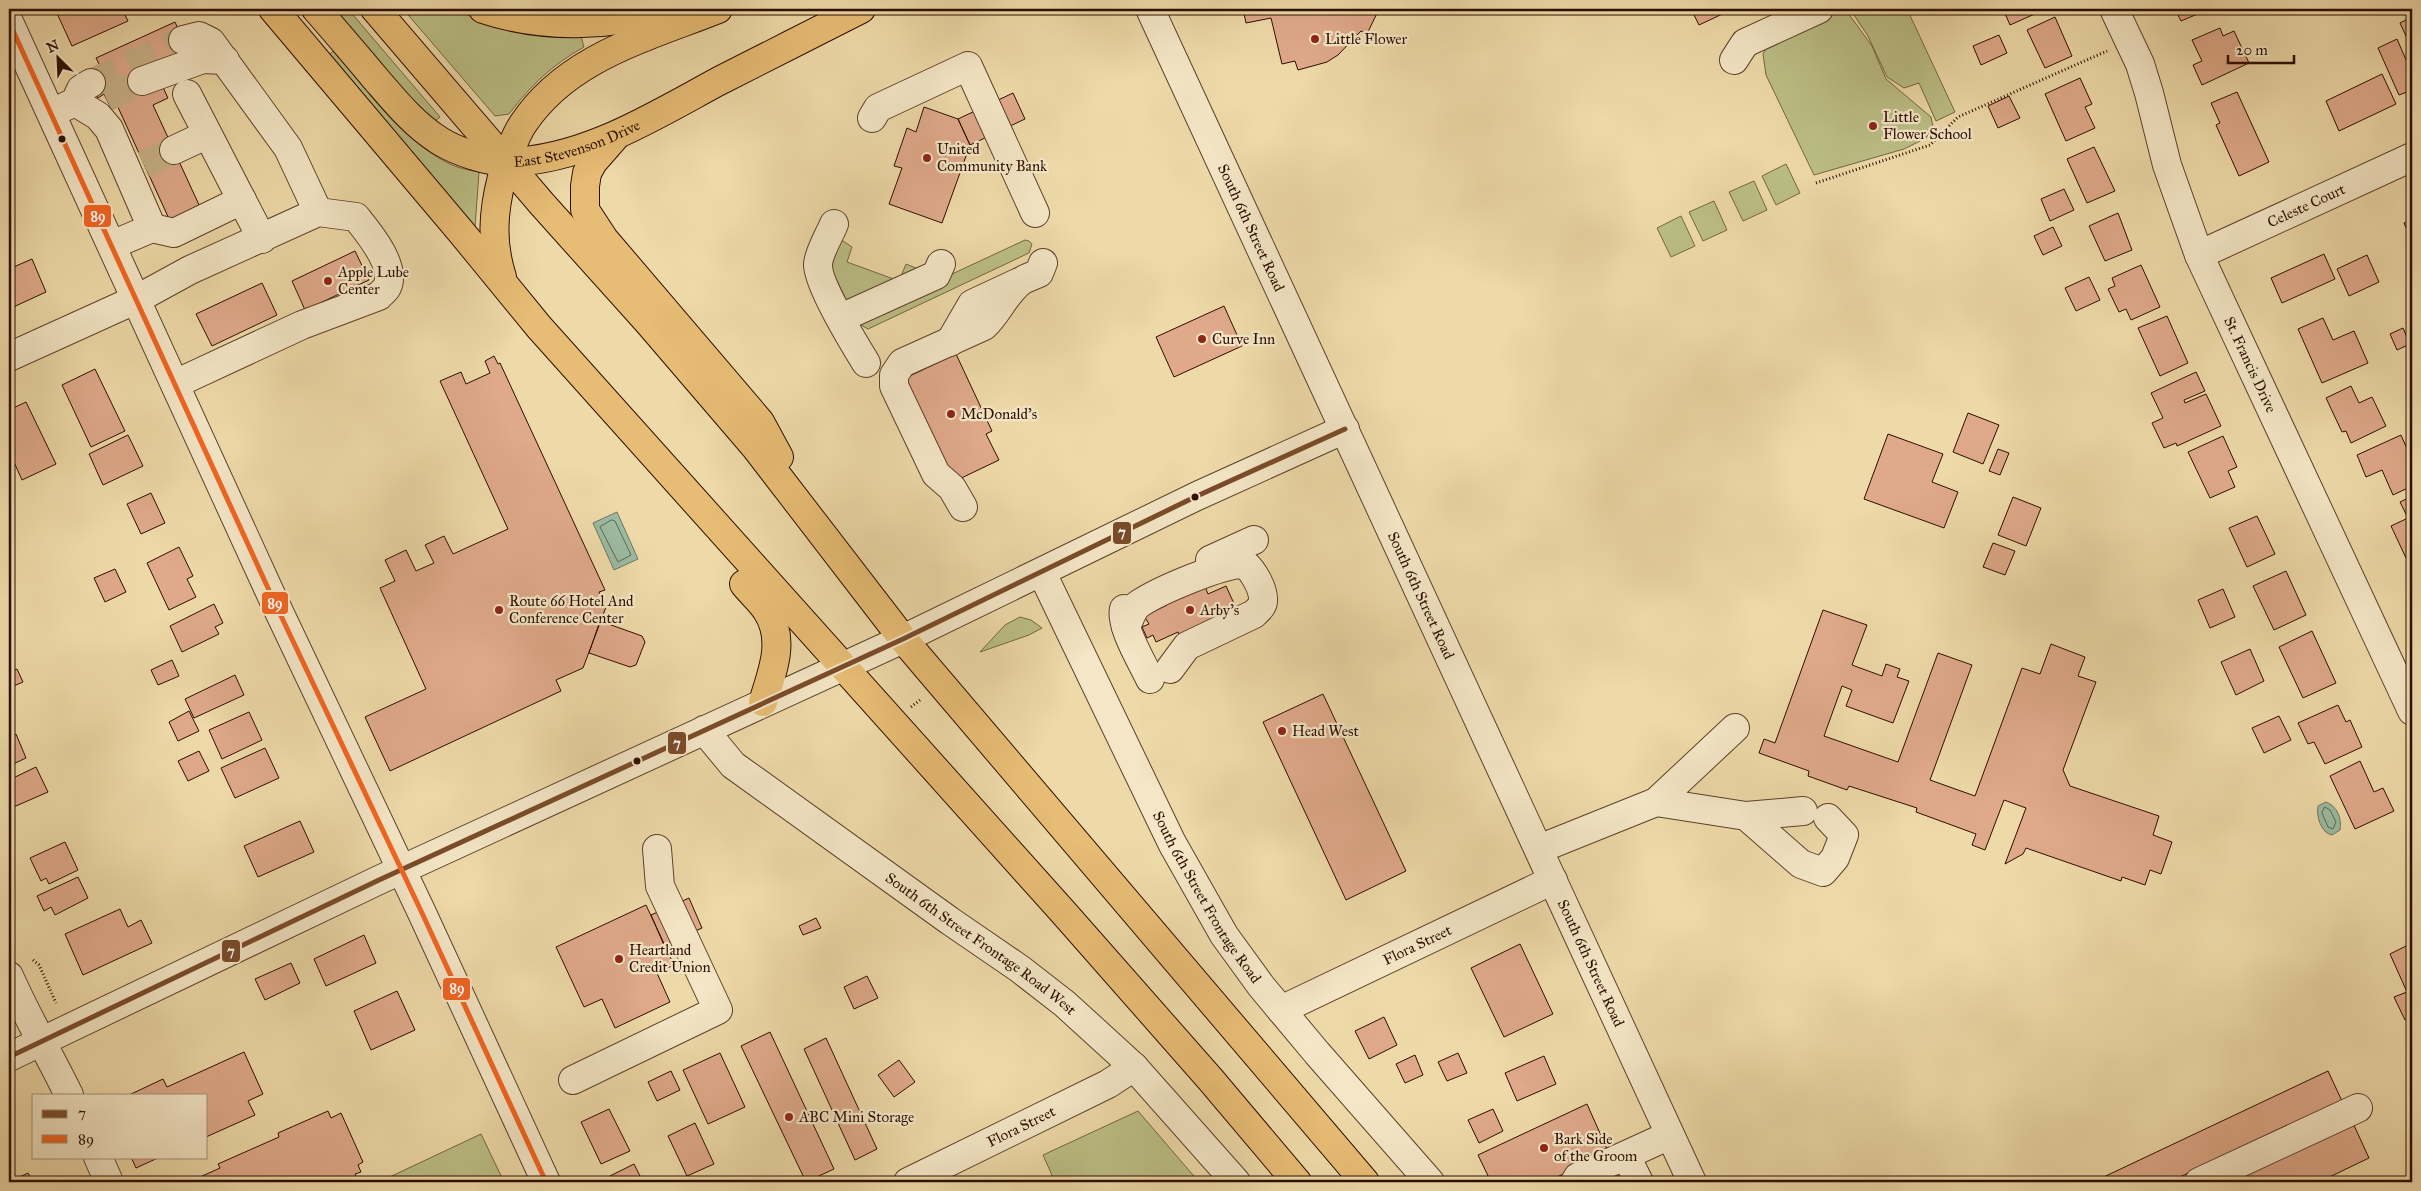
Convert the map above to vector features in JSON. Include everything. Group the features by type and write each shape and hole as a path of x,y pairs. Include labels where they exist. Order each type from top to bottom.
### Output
{"main road":[{"path":"273,9 539,327 844,666 1211,1080 1297,1182"},
{"path":"316,9 397,103 425,130 442,142 458,149 506,162"},
{"path":"375,9 750,441 810,516 902,639 1365,1182"},
{"path":"483,9 523,18 584,24 645,16 670,9"},
{"name":"East Stevenson Drive","path":"506,162 522,124 561,80 586,63 718,9"},
{"name":"East Stevenson Drive","path":"506,162 564,153 588,146 618,133 861,9"},
{"path":"618,133 593,162 587,173 585,210 604,240 760,422 810,516"},
{"path":"505,286 496,256 493,230 498,192 506,162"},
{"path":"595,388 614,437 767,611 774,625 777,642 772,673 763,702"}],"street":[{"name":"South 6th Street Road","path":"1150,9 1692,1182"},
{"path":"1734,60 1745,43 1818,9"},
{"name":"St. Francis Drive","path":"2114,9 2140,64 2150,93 2167,164 2199,255 2412,711"},
{"path":"9,22 109,129 136,170 163,230 190,270"},
{"path":"183,40 199,36 211,42 288,148 318,212"},
{"path":"142,81 204,60 225,60"},
{"path":"872,118 878,108 968,66 1035,213"},
{"path":"187,94 206,135 262,239"},
{"path":"82,101 112,245 281,616 546,1182"},
{"path":"174,150 206,135"},
{"name":"Celeste Court","path":"2199,255 2412,157"},
{"path":"112,245 163,230 242,200"},
{"path":"9,357 137,298 190,270 318,212 356,217 374,238 388,269 387,286 379,296 302,325 175,384"},
{"path":"834,224 818,264 820,276 866,363"},
{"path":"963,507 952,488 936,474 894,386 894,375 902,363 984,326 995,316 1005,300 1021,281 1039,273 1043,263"},
{"path":"841,318 936,275 941,264"},
{"path":"9,1057 402,871 1042,573 1197,496 1345,429"},
{"path":"1126,627 1133,610 1139,604 1178,585 1234,564 1245,564 1250,569 1262,594 1263,601 1261,607 1254,614 1187,646 1160,674 1126,627 1122,617 1125,608 1136,595 1254,540"},
{"name":"South 6th Street Frontage Road","path":"1042,573 1172,843 1199,894 1224,935 1281,1010 1430,1182"},
{"path":"1539,849 1656,802 1735,728"},
{"name":"South 6th Street Frontage Road West","path":"704,730 733,765 1020,969 1065,1004 1134,1067 1236,1182"},
{"path":"1656,802 1746,816 1816,815 1844,835 1835,858 1823,872 1801,864 1746,816"},
{"path":"573,1080 718,1010 660,886 656,849"},
{"name":"Flora Street","path":"1281,1010 1553,880"},
{"path":"9,976 27,1018 42,1041 68,1094"},
{"name":"Flora Street","path":"908,1182 1108,1084 1134,1067"},
{"path":"2199,1182 2358,1108"},
{"path":"1575,1182 1578,1177 1670,1135"},
{"path":"1626,1156 1639,1182"},
{"path":"98,1158 109,1182"}],"path":[{"path":"1816,182 1930,146 1958,117 2112,48"},
{"path":"908,709 920,700"},
{"path":"33,960 39,965 56,1003"}],"shaded area":[{"path":"335,9 348,9 440,117 435,121 412,100"},
{"path":"403,9 451,9 478,19 580,33 584,47 543,76 509,114 495,116"},
{"path":"1841,9 1845,9 1872,46 1886,79 1931,117 1933,127 1926,138 1904,149 1814,175 1766,75 1763,54 1771,39"},
{"path":"1850,9 1907,9 1955,112 1936,121 1919,83 1904,88 1887,77 1868,36"},
{"path":"333,51 385,112 414,140 429,152 450,164 479,172 475,227 330,54"},
{"path":"1786,164 1800,193 1776,205 1762,176"},
{"path":"1754,181 1767,210 1743,221 1729,192"},
{"path":"1714,201 1727,230 1703,241 1689,212"},
{"path":"1681,216 1695,246 1671,257 1657,228"},
{"path":"1025,240 1032,244 1029,253 868,329 861,325 862,316"},
{"path":"843,241 852,247 847,262 899,281 906,264 918,269 918,273 858,302 847,301 831,269 838,243"},
{"path":"1020,617 1031,620 1042,628 1029,635 980,652 1005,625"},
{"path":"1138,1111 1199,1182 1055,1182 1043,1155"},
{"path":"481,1134 504,1182 379,1182"}],"water":[{"path":"617,512 638,559 614,570 593,523"},
{"path":"2326,802 2336,809 2340,821 2340,830 2332,835 2322,828 2318,814 2318,806"}],"building":[{"path":"55,9 122,9 128,21 72,46"},
{"name":"Little Flower","path":"1243,9 1379,9 1367,34 1361,31 1338,55 1327,62 1298,70 1295,61 1282,64 1271,18 1246,23"},
{"path":"1691,9 1733,9 1699,25"},
{"path":"2003,9 2046,9 2010,25"},
{"path":"2175,9 2207,9 2207,10 2181,21"},
{"path":"2055,17 2072,56 2045,68 2027,30"},
{"path":"2412,17 2412,47 2411,47 2400,23"},
{"path":"175,22 190,55 160,81 168,98 153,105 200,207 170,221 117,105 111,108 104,94 98,98 86,73 100,66 96,58"},
{"path":"2220,28 2223,36 2234,31 2249,63 2202,85 2193,65 2202,61 2192,40"},
{"path":"1999,35 2007,53 1981,65 1973,46"},
{"path":"2397,39 2407,62 2412,59 2412,90 2399,95 2378,48"},
{"path":"2382,74 2396,104 2339,131 2326,101"},
{"path":"2080,78 2092,104 2085,107 2095,128 2066,141 2045,94"},
{"path":"2237,92 2269,162 2239,176 2216,125 2220,123 2211,103"},
{"path":"1013,93 1025,119 970,145 958,119"},
{"path":"2009,96 2020,118 1998,128 1988,106"},
{"path":"924,107 958,119 970,145 942,223 889,204 902,168 894,166 907,128 916,132"},
{"path":"2094,147 2115,191 2087,203 2067,159"},
{"path":"2064,189 2074,210 2050,221 2041,199"},
{"path":"2118,213 2132,250 2105,261 2089,226"},
{"path":"2412,219 2412,242 2404,223"},
{"path":"2053,227 2062,246 2043,255 2034,236"},
{"path":"355,251 369,280 305,310 292,281"},
{"path":"2324,254 2335,279 2282,303 2271,278"},
{"path":"2367,255 2379,282 2349,296 2337,269"},
{"path":"32,259 46,292 9,309 9,269"},
{"path":"2141,265 2160,307 2131,320 2126,309 2119,312 2108,289 2115,286 2112,278"},
{"path":"2089,277 2100,300 2076,311 2065,288"},
{"path":"262,283 277,315 212,346 196,314"},
{"path":"1224,306 1242,346 1174,377 1156,337"},
{"path":"2167,316 2188,363 2160,376 2138,328"},
{"path":"2323,318 2333,340 2354,331 2368,363 2322,383 2298,329"},
{"path":"2403,328 2410,344 2397,350 2390,334"},
{"path":"956,354 992,431 986,434 999,460 953,482 897,382"},
{"path":"494,356 498,364 500,363 605,590 599,592 606,607 583,668 556,680 561,691 390,771 365,717 426,689 380,588 395,581 385,560 406,550 416,571 434,563 425,545 444,536 453,554 508,529 440,381 461,372 466,384 490,373 485,361"},
{"path":"95,369 125,431 91,447 62,385"},
{"path":"2196,372 2205,391 2184,400 2185,403 2206,394 2221,426 2177,446 2176,443 2164,448 2152,423 2163,418 2151,393"},
{"path":"2351,386 2359,403 2372,397 2386,426 2351,443 2346,431 2342,432 2326,398"},
{"path":"26,402 56,464 22,480 9,451 9,410"},
{"path":"1968,413 1999,425 1983,464 1953,452"},
{"path":"1888,434 1943,454 1932,482 1958,492 1944,528 1864,499"},
{"path":"128,435 143,466 103,485 89,454"},
{"path":"2401,435 2412,460 2412,486 2393,495 2382,470 2366,477 2357,455"},
{"path":"2223,436 2237,467 2228,471 2235,487 2210,498 2188,452"},
{"path":"1998,449 2009,453 2000,475 1989,471"},
{"path":"151,493 165,523 141,534 127,504"},
{"path":"2412,496 2412,555 2406,558 2391,526 2408,518 2400,502"},
{"path":"2013,497 2041,508 2026,546 1998,535"},
{"path":"2257,516 2275,554 2247,567 2229,528"},
{"path":"1993,543 2015,551 2005,575 1983,567"},
{"path":"179,547 193,576 187,579 196,597 169,610 147,563"},
{"path":"115,569 126,592 105,602 94,578"},
{"path":"2286,571 2306,615 2274,630 2253,586"},
{"path":"1204,584 1208,594 1226,586 1237,610 1180,637 1178,632 1156,642 1153,635 1147,638 1142,627 1149,624 1144,616 1167,605 1165,601"},
{"path":"2223,589 2235,617 2210,628 2198,600"},
{"path":"214,604 223,623 215,627 219,634 182,652 170,626"},
{"path":"1823,610 1867,625 1852,665 1882,676 1886,664 1900,669 1897,677 1909,681 1893,723 1846,706 1852,690 1842,686 1824,736 1898,762 1938,653 1972,665 1930,780 1975,796 2022,668 2040,674 2051,644 2085,657 2078,676 2096,682 2063,770 2070,786 2159,816 2153,835 2172,842 2161,874 2150,870 2145,885 2122,877 2121,881 2026,848 2023,854 2005,864 2026,808 2004,800 1985,850 1972,845 1976,834 1916,812 1917,808 1849,786 1847,790 1808,776 1809,771 1759,753 1764,739 1775,743"},
{"path":"600,621 642,636 645,642 636,665 630,667 589,653"},
{"path":"2312,631 2336,683 2303,698 2279,647"},
{"path":"2250,649 2264,681 2236,695 2221,662"},
{"path":"172,660 179,676 158,685 151,670"},
{"path":"17,669 23,682 9,688 9,673"},
{"path":"235,675 244,695 194,718 185,699"},
{"path":"1323,694 1406,871 1346,900 1263,722"},
{"path":"2338,705 2346,722 2350,720 2362,747 2325,764 2314,742 2308,744 2298,723"},
{"path":"189,711 199,731 178,741 169,722"},
{"path":"249,712 262,740 222,759 209,730"},
{"path":"2279,716 2291,740 2264,753 2252,728"},
{"path":"16,734 26,758 9,766 9,738"},
{"path":"265,748 279,778 235,798 221,768"},
{"path":"199,751 209,771 188,781 178,761"},
{"path":"2360,761 2374,792 2383,788 2394,811 2355,829 2330,776"},
{"path":"36,767 48,792 9,809 9,780"},
{"path":"300,821 314,852 258,877 244,846"},
{"path":"65,842 78,870 49,884 46,878 41,881 30,858"},
{"path":"78,877 88,898 55,915 51,907 44,911 37,896"},
{"path":"689,898 702,928 664,945 651,915"},
{"path":"646,905 674,965 657,973 670,1002 615,1028 602,999 584,1007 556,947"},
{"path":"120,909 128,927 141,920 152,943 83,975 65,934"},
{"path":"816,918 821,928 803,935 799,926"},
{"path":"364,935 376,963 326,986 314,959"},
{"path":"2412,943 2412,1016 2405,1020 2394,997 2407,992 2390,954"},
{"path":"1520,944 1553,1014 1504,1037 1471,968"},
{"path":"291,963 300,983 265,1000 255,979"},
{"path":"867,976 878,998 854,1009 844,987"},
{"path":"397,991 415,1030 371,1050 354,1011"},
{"path":"1384,1017 1397,1045 1369,1059 1355,1031"},
{"path":"770,1032 834,1169 806,1182 741,1046"},
{"path":"826,1038 877,1149 855,1160 804,1049"},
{"path":"244,1052 263,1094 248,1101 255,1115 208,1136 208,1094 131,1094 163,1079 167,1087"},
{"path":"720,1053 745,1107 708,1124 683,1070"},
{"path":"1458,1053 1467,1073 1447,1081 1438,1062"},
{"path":"1415,1055 1423,1075 1405,1083 1396,1064"},
{"path":"1544,1056 1556,1084 1517,1101 1505,1073"},
{"path":"899,1060 915,1082 894,1097 878,1075"},
{"path":"671,1071 680,1090 657,1101 648,1082"},
{"path":"2328,1071 2342,1101 2169,1182 2093,1182"},
{"path":"1587,1104 1607,1149 1583,1165 1546,1182 1491,1182 1478,1155"},
{"path":"609,1109 630,1151 601,1164 581,1122"},
{"path":"1493,1109 1503,1131 1479,1143 1468,1120"},
{"path":"328,1111 331,1118 341,1113 363,1162 358,1165 361,1172 355,1174 359,1182 189,1182 220,1168 218,1164 279,1137 278,1133"},
{"path":"2352,1121 2369,1158 2319,1182 2222,1182"},
{"path":"695,1123 714,1164 687,1176 668,1136"},
{"path":"131,1158 158,1158 136,1168"},
{"path":"634,1164 643,1182 610,1182 608,1177"},
{"path":"1617,1170 1622,1182 1589,1182"},
{"path":"28,1173 33,1182 9,1182"}],"tunnel":[{"path":"91,83 183,40"},
{"path":"106,98 142,81"},
{"path":"144,165 174,150"}],"transit line":[{"name":"89","path":"9,22 273,599 422,913 546,1182"},
{"name":"7","path":"9,1057 379,880 903,639 1197,496 1345,429"}],"place":[{"name":"Little Flower","path":"1315,39"},
{"name":"Little Flower School","path":"1873,126"},
{"name":"United Community Bank","path":"927,158"},
{"name":"Apple Lube Center","path":"328,281"},
{"name":"Curve Inn","path":"1202,339"},
{"name":"McDonald's","path":"951,414"},
{"name":"Route 66 Hotel And Conference Center","path":"499,610"},
{"name":"Arby's","path":"1190,610"},
{"name":"Head West","path":"1282,731"},
{"name":"Heartland Credit Union","path":"619,959"},
{"name":"ABC Mini Storage","path":"789,1117"},
{"name":"Bark Side of the Groom","path":"1544,1148"}]}
